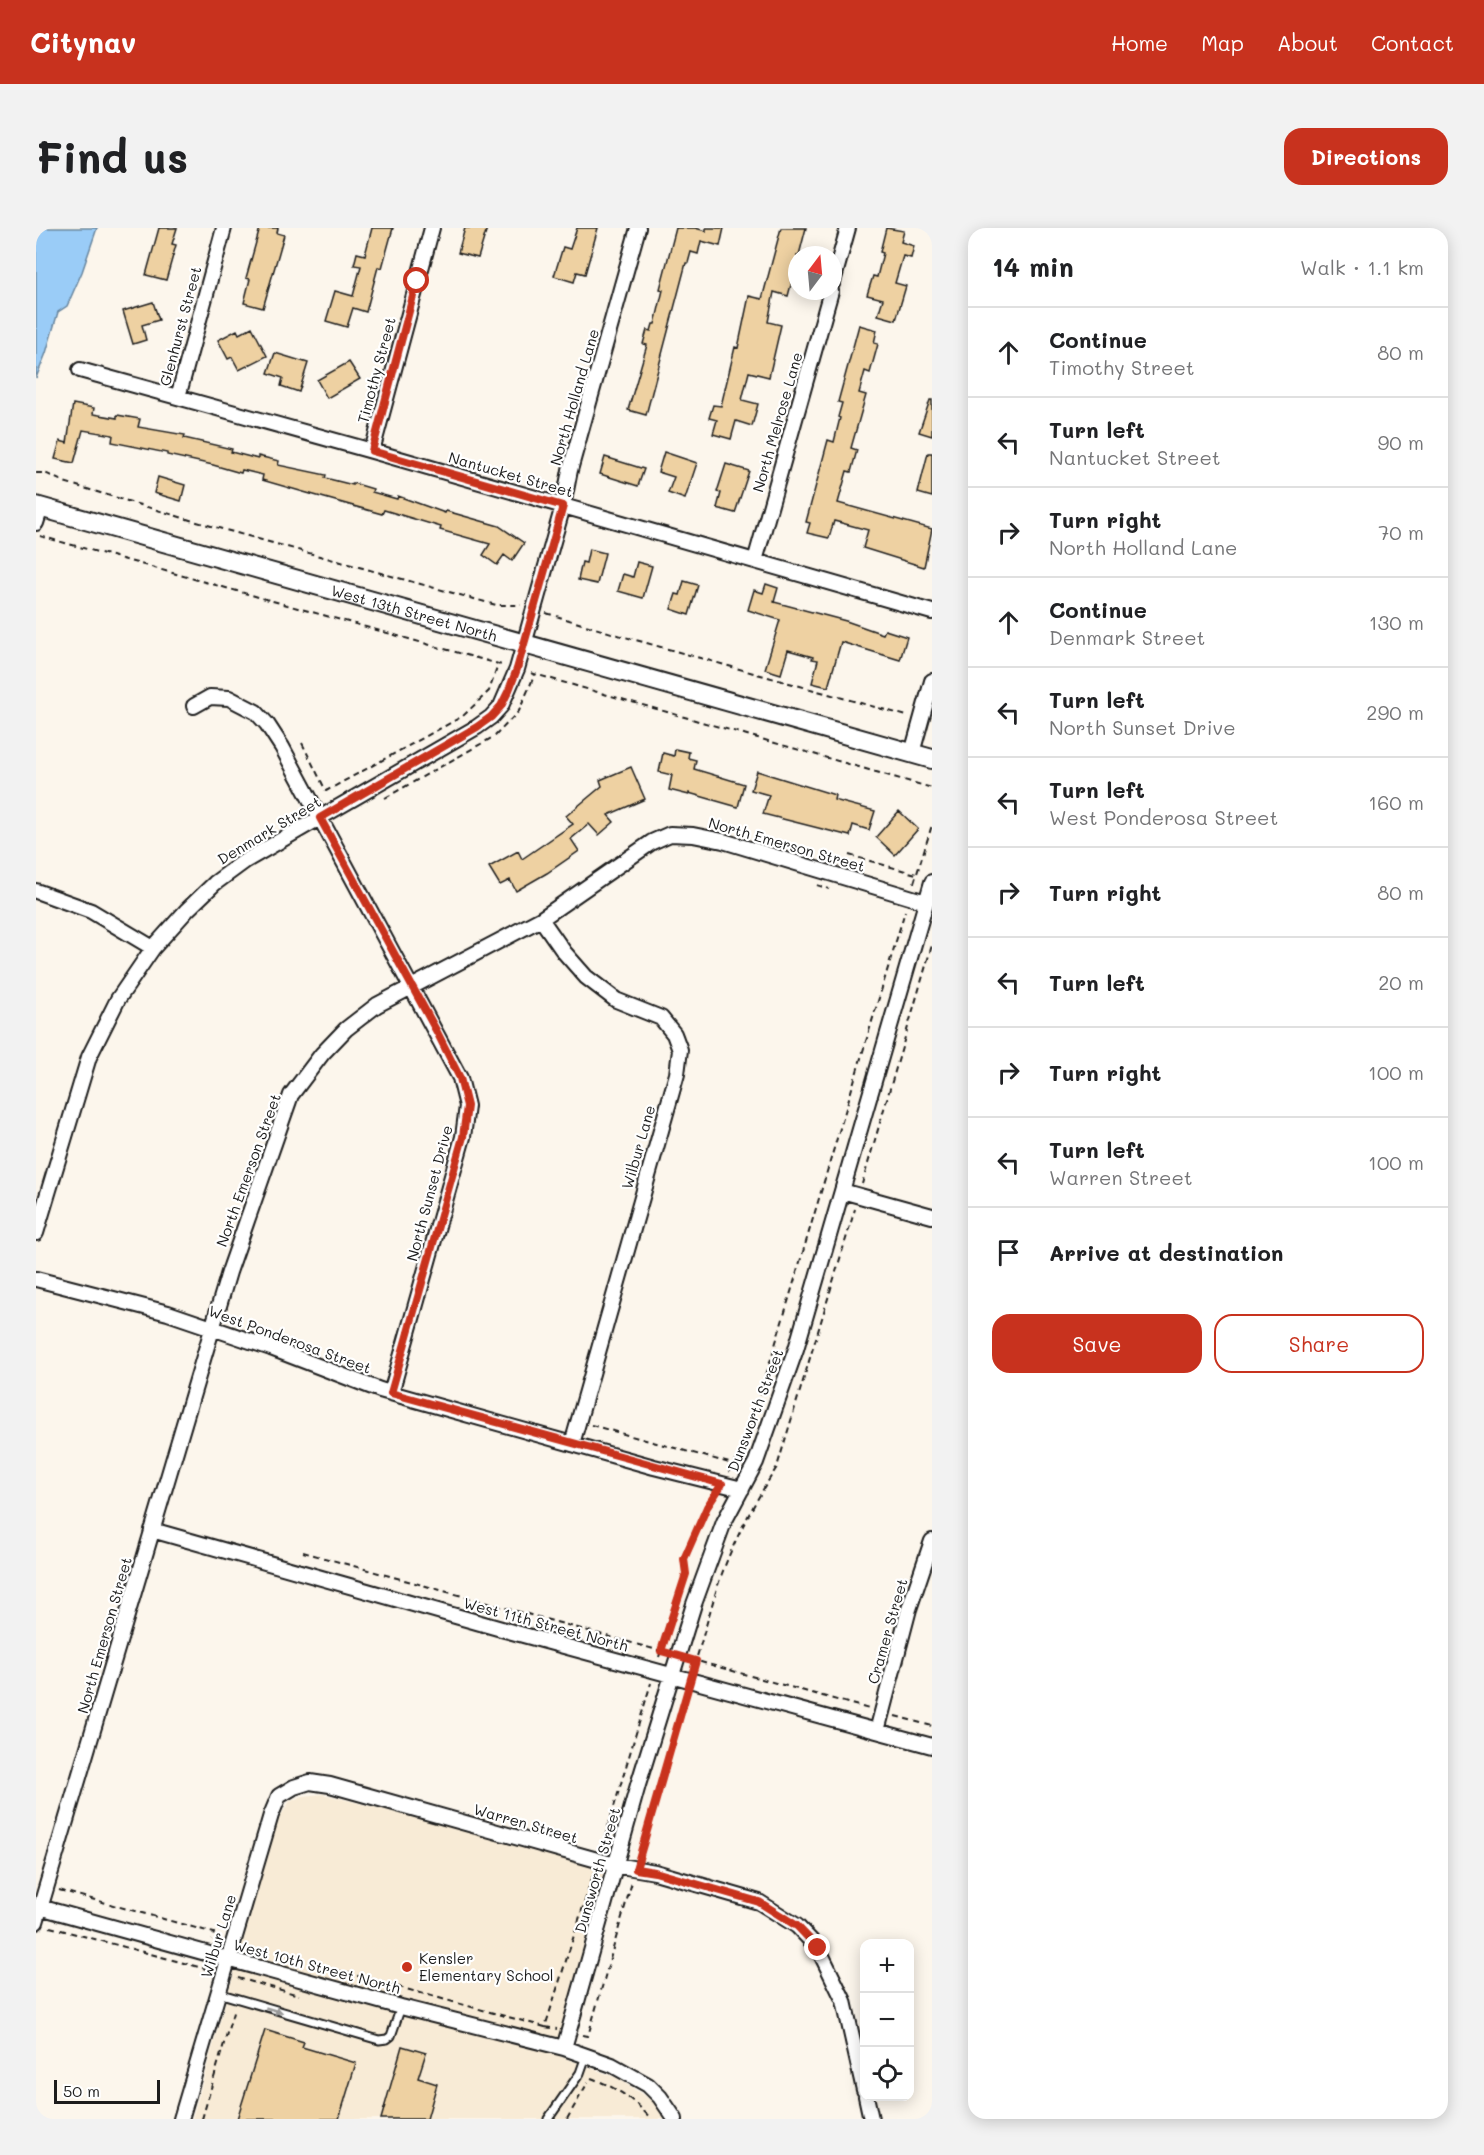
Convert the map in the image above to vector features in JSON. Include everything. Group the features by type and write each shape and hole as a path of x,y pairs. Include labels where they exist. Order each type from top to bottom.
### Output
{"street":[{"name":"Glenhurst Street","path":"178,397 224,228"},
{"name":"Timothy Street","path":"372,451 432,228"},
{"name":"North Holland Lane","path":"524,644 638,228"},
{"path":"842,250 848,228"},
{"name":"North Melrose Lane","path":"755,561 828,300"},
{"name":"Nantucket Street","path":"80,370 372,451 932,612"},
{"name":"West 13th Street North","path":"38,512 524,644 932,759"},
{"name":"Denmark Street","path":"36,1233 89,1057 118,999 153,948 215,883 245,861 491,717 501,706 517,669 524,644"},
{"path":"912,753 932,681"},
{"name":"North Sunset Drive","path":"194,706 210,697 229,698 256,712 267,724 282,747 460,1078 467,1106 463,1137 391,1393"},
{"name":"North Emerson Street","path":"36,1922 38,1907 229,1272 291,1095 322,1054 346,1029 377,1005 541,919 652,842 670,834 693,835 723,841 926,902"},
{"name":"Dunsworth Street","path":"564,2048 615,1865 694,1604 724,1522 756,1462 796,1349 932,882"},
{"path":"36,891 91,911 153,948"},
{"name":"Wilbur Lane","path":"541,919 586,977 616,1000 661,1018 674,1034 680,1050 677,1074 572,1444"},
{"path":"842,1191 932,1216"},
{"name":"West Ponderosa Street","path":"36,1279 168,1313 391,1393 742,1489"},
{"name":"West 11th Street North","path":"152,1530 672,1676 932,1746"},
{"name":"Cramer Street","path":"878,1731 909,1609 932,1541"},
{"name":"Wilbur Lane","path":"181,2119 268,1826 279,1796 294,1787 310,1782"},
{"name":"Warren Street","path":"310,1782 330,1785 615,1865 655,1872 759,1902 797,1926 818,1948 844,2001 860,2072"},
{"name":"West 10th Street North","path":"38,1907 401,2007 564,2048 612,2065 648,2085 660,2097 675,2119"},
{"path":"867,2101 871,2119"}],"lane":[{"path":"218,1993 379,2040 391,2036 401,2007"},
{"path":"548,2119 580,2073 586,2056"}],"path":[{"path":"36,473 45,473 64,482 197,522 496,605 521,605 618,635 921,720"},
{"path":"36,535 932,788"},
{"path":"302,743 326,791 463,716 489,691 499,664"},
{"path":"336,1989 340,1971 545,2027 686,1574 684,1559 707,1507 744,1449 932,825"},
{"path":"849,855 917,875"},
{"path":"588,2036 719,1581 740,1531 777,1467 932,945"},
{"path":"591,1425 734,1464"},
{"path":"303,1552 932,1726"},
{"path":"46,1886 214,1933 204,1969"},
{"path":"202,2119 237,1999"},
{"path":"567,2119 591,2078 613,2086 640,2107 651,2119"}],"shaded area":[{"name":"Kensler Elementary School","path":"323,1794 598,1865 604,1870 554,2054 617,2078 654,2102 667,2119 192,2119 278,1820 290,1801 303,1796"}],"water":[{"path":"36,228 97,228 67,306 58,312 36,378"}],"building":[{"path":"159,228 177,228 172,244 176,245 166,280 146,275"},
{"path":"260,228 278,228 277,233 284,235 263,308 244,303 250,279 246,278"},
{"path":"372,228 393,228 382,268 378,267 366,312 353,308 347,327 326,321 335,291 353,296 361,266 354,265 357,253 365,255"},
{"path":"465,228 487,228 478,258 458,253"},
{"path":"577,228 598,228 585,274 577,272 574,282 554,276 563,247 570,249"},
{"path":"676,228 695,228 706,231 706,228 724,228 720,246 701,241 698,254 691,252 688,263 686,263 646,415 628,410 647,345 643,344 647,330 651,331 655,324 663,290 660,289"},
{"path":"781,228 806,228 801,246 788,246 788,296 774,292 768,322 781,325 769,377 749,372 742,400 758,404 752,426 736,421 731,439 713,434 717,420 709,418 713,405 721,406 735,347 738,348 749,296 762,299"},
{"path":"886,228 904,231 901,242 914,246 911,258 903,256 895,283 906,286 896,320 878,315 883,299 867,295 873,276 877,277"},
{"path":"153,302 159,320 142,325 146,340 133,344 123,311"},
{"path":"859,325 877,330 874,343 878,344 870,373 865,371 859,393 866,395 851,448 857,450 851,472 847,471 838,503 932,529 924,567 863,548 868,530 834,521 829,538 807,533 810,523 806,522 828,440 834,442 840,418 838,417 842,403 838,402"},
{"path":"252,327 267,356 239,370 232,357 228,359 218,340 237,330 239,334"},
{"path":"275,353 308,363 299,392 281,386 283,378 268,373"},
{"path":"349,362 360,379 327,398 317,380"},
{"path":"930,400 932,400 932,436 919,432"},
{"path":"73,404 94,408 93,414 140,419 138,427 185,435 184,438 232,449 231,452 258,459 258,456 279,461 278,465 326,475 325,478 373,489 372,492 397,499 398,496 445,513 446,511 499,526 524,543 512,561 504,555 497,565 483,555 490,544 440,530 441,527 384,510 382,514 262,480 263,475 242,470 241,473 167,455 167,453 112,442 113,435 83,430 74,463 55,459 60,441 67,443"},
{"path":"664,452 697,463 685,499 668,493 674,477 658,472"},
{"path":"928,453 932,453 932,497 918,493"},
{"path":"605,457 644,469 638,486 600,474"},
{"path":"726,464 749,471 735,513 717,508 721,493 717,492"},
{"path":"158,477 185,485 181,501 154,493"},
{"path":"589,549 605,553 597,584 578,580 582,562 586,563"},
{"path":"637,562 652,566 643,598 618,591 623,574 633,577"},
{"path":"684,581 698,585 689,615 671,609 676,594 680,595"},
{"path":"766,584 778,588 774,602 846,621 883,634 885,630 907,637 900,660 841,642 828,687 812,683 818,660 812,659 813,657 788,650 781,674 765,669 780,620 748,610 754,590 763,593"},
{"path":"675,749 689,752 688,758 696,760 694,769 744,784 738,807 689,793 689,795 669,790 672,775 659,772 663,753 674,756"},
{"path":"631,767 645,799 608,815 614,822 599,835 589,824 571,839 579,851 547,873 516,891 510,880 500,885 489,867 518,851 522,859 573,824 566,816 602,786 600,780"},
{"path":"757,771 835,795 834,800 875,811 869,830 853,825 850,836 763,814 769,795 751,790"},
{"path":"899,811 918,829 895,855 876,837"},
{"path":"265,2030 304,2042 302,2047 356,2063 339,2119 237,2119"},
{"path":"402,2046 426,2053 418,2078 437,2084 427,2119 381,2119"}],"place":[{"name":"Kensler Elementary School","path":"407,1967"}],"route":[{"path":"417,281 372,451 563,506 517,669 501,706 477,727 320,818 437,1032 460,1078 467,1106 463,1137 391,1393 722,1484 707,1507 684,1559 686,1574 661,1651 696,1661 636,1869 655,1872 759,1902 797,1926 818,1948"}]}
